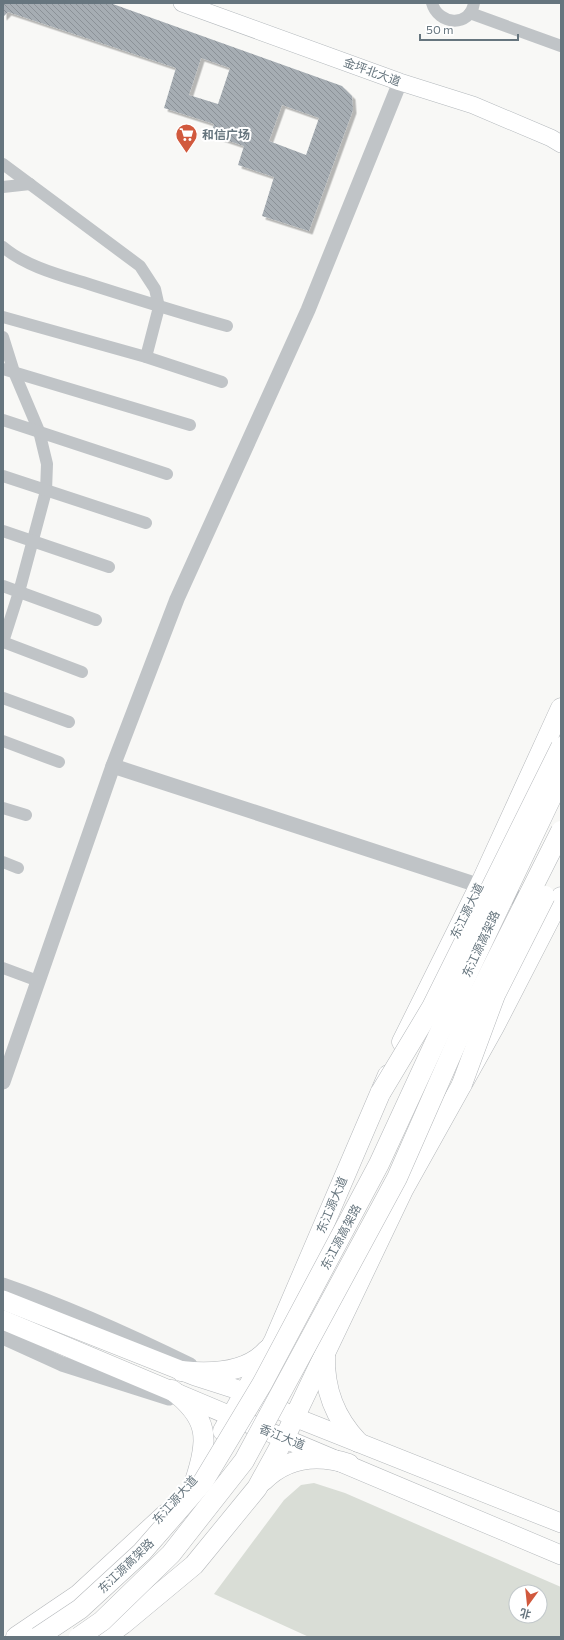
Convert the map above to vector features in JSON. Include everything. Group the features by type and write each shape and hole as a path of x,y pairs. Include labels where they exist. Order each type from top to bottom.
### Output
{"highway":[{"name":"东江源大道","path":"16,1637 78,1595 170,1510 195,1481 274,1341 405,1035 480,885 561,708"},
{"path":"381,1092 432,1007 561,747"},
{"name":"东江源高架路","path":"38,1637 80,1609 142,1552 203,1482 262,1384 380,1164 454,1001 561,777"},
{"name":"东江源高架路","path":"79,1637 102,1622 172,1554 244,1461 397,1178 469,1014 561,831"},
{"path":"462,1084 496,995 561,862"},
{"path":"257,1488 285,1437 403,1190 559,907"},
{"path":"182,1371 221,1371 246,1364 259,1358 274,1341"},
{"path":"325,1353 326,1378 332,1402 343,1424 358,1442"},
{"path":"172,1390 187,1403 199,1421 205,1441 201,1462 195,1481"},
{"path":"105,1637 123,1624 194,1565 257,1488 273,1472 294,1462 316,1458 349,1464"}],"main road":[{"name":"金坪北大道","path":"182,3 400,82 473,105 551,138 561,144"},
{"name":"香江大道","path":"3,1300 182,1371 244,1392 294,1416 561,1524"},
{"name":"香江大道","path":"3,1320 172,1390 231,1417 285,1437 561,1555"}],"street":[{"path":"432,3 439,16 452,21 465,18 472,8 561,46"},
{"path":"3,1082 113,766 177,599 308,310 400,82"},
{"path":"3,164 140,266 155,288 159,307 146,357"},
{"path":"3,187 30,184"},
{"path":"3,247 15,257 60,275 159,307 227,326"},
{"path":"3,317 146,357 222,382"},
{"path":"3,337 8,370 39,431 47,464 46,491 19,592 3,642 82,672"},
{"path":"8,370 190,425"},
{"path":"3,420 167,474"},
{"path":"3,476 146,524"},
{"path":"3,531 109,567"},
{"path":"3,586 96,620"},
{"path":"3,698 68,722"},
{"path":"3,741 59,762"},
{"path":"113,766 480,885 559,907"},
{"path":"3,808 26,815"},
{"path":"3,862 18,868"},
{"path":"3,968 38,981"},
{"path":"3,1285 44,1299 117,1330 244,1392"},
{"path":"3,1337 68,1366 231,1417"}],"shaded area":[{"path":"314,1483 345,1493 561,1587 561,1637 309,1637 214,1594 284,1500 301,1485"}],"building":[{"path":"3,3 110,3 342,86 352,96 353,110 309,231 262,216 274,177 238,165 244,146 211,135 214,124 164,108 176,68 8,12 3,17","holes":["201,58 230,68 218,104 189,95","282,105 319,118 306,155 269,141"]}],"place":[{"name":"和信广场","path":"187,154"}]}
